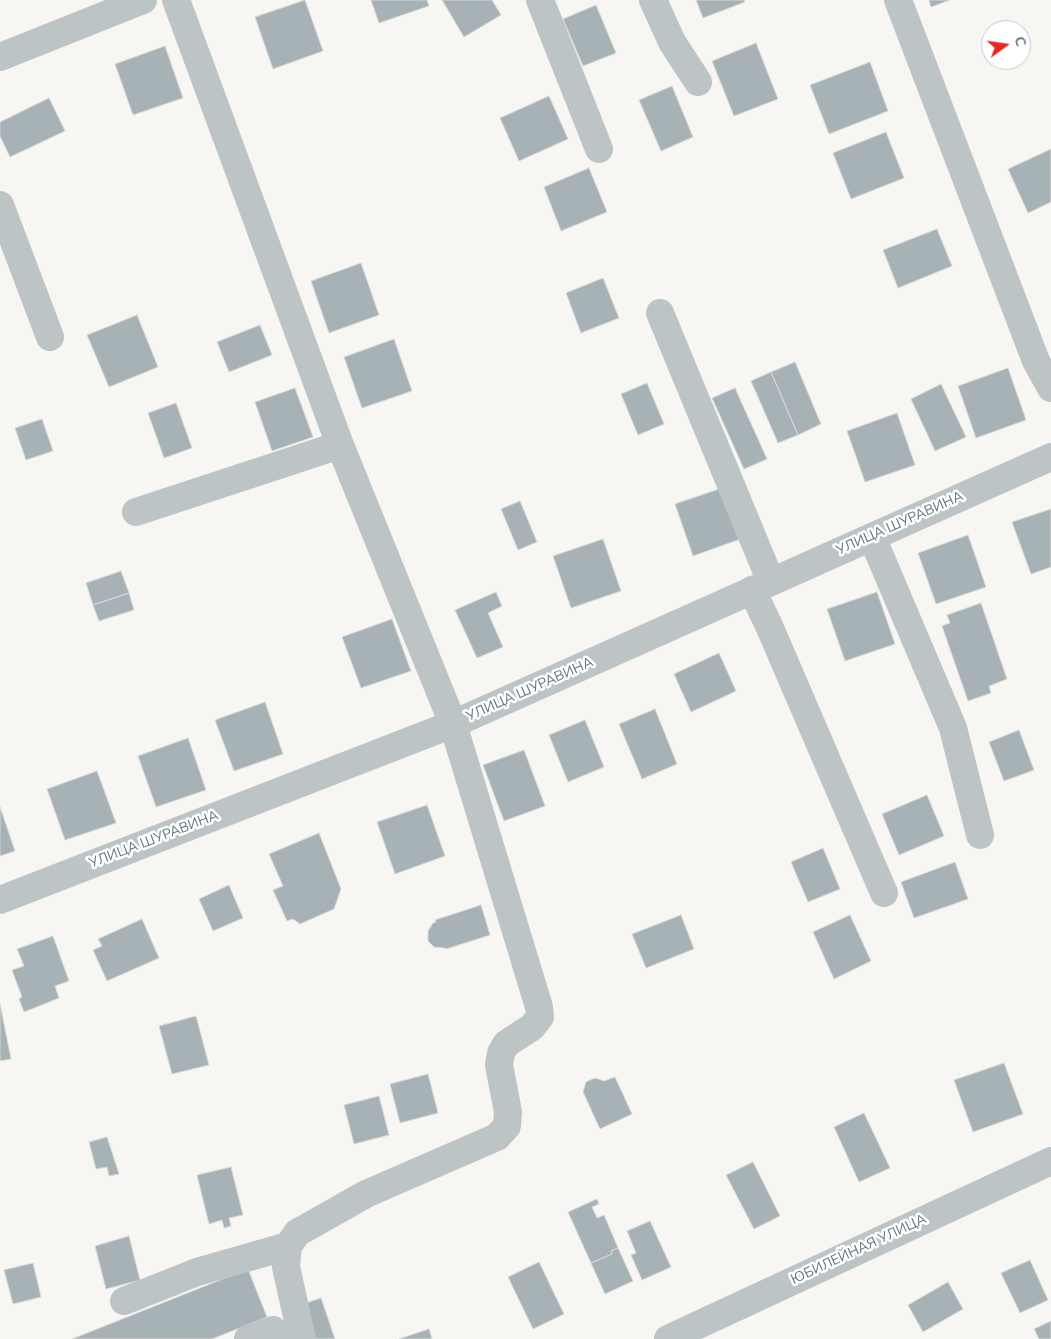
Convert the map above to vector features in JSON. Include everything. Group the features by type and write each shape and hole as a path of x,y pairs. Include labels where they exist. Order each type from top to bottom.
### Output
{"street":[{"path":"0,57 143,0"},
{"path":"176,0 340,446 452,724 539,1007 540,1017 532,1026 506,1044 501,1053 499,1065 508,1112 507,1126 497,1137 366,1194 297,1233 288,1246 286,1267 302,1339"},
{"path":"540,0 599,149"},
{"path":"653,0 672,42 698,82"},
{"path":"898,0 1036,361 1051,388"},
{"path":"0,205 50,337"},
{"path":"660,312 762,586 774,637 884,893"},
{"path":"136,512 340,446"},
{"name":"УЛИЦА ШУРАВИНА","path":"0,900 452,724 1051,457"},
{"path":"872,537 953,728 980,835"},
{"name":"ЮБИЛЕЙНАЯ УЛИЦА","path":"668,1339 1051,1161"},
{"path":"124,1300 197,1272 288,1246"},
{"path":"248,1339 273,1330 276,1339"}],"building":[{"path":"305,0 323,51 273,69 255,17"},
{"path":"371,0 427,0 429,6 379,23"},
{"path":"442,0 492,0 501,15 464,37"},
{"path":"696,0 744,0 745,2 703,18"},
{"path":"929,0 950,0 931,7"},
{"path":"596,5 616,53 583,66 563,19"},
{"path":"756,43 778,99 734,116 712,61"},
{"path":"165,46 183,98 133,115 115,64"},
{"path":"870,62 888,111 829,134 810,85"},
{"path":"672,86 693,137 661,151 639,100"},
{"path":"549,96 568,139 519,161 500,118"},
{"path":"49,98 65,131 10,157 0,136 0,122"},
{"path":"886,132 904,178 851,199 833,153"},
{"path":"1051,149 1051,202 1028,213 1008,169"},
{"path":"589,168 607,212 561,231 544,187"},
{"path":"937,229 952,266 898,288 883,250"},
{"path":"361,263 379,315 329,333 311,281"},
{"path":"603,278 619,318 581,333 566,293"},
{"path":"137,315 158,367 109,387 87,335"},
{"path":"260,325 272,355 229,372 217,342"},
{"path":"394,339 412,391 362,408 344,357"},
{"path":"795,362 821,424 798,435 771,372"},
{"path":"1008,368 1026,420 976,438 958,386"},
{"path":"771,372 798,435 778,443 751,381"},
{"path":"647,383 664,424 638,435 621,394"},
{"path":"941,384 966,437 935,451 911,399"},
{"path":"295,388 313,437 272,451 255,402"},
{"path":"735,388 767,459 744,469 712,398"},
{"path":"176,403 192,448 164,458 148,413"},
{"path":"897,413 915,465 865,482 847,431"},
{"path":"42,419 53,451 26,460 15,428"},
{"path":"725,487 743,538 693,556 675,504"},
{"path":"520,501 537,542 518,550 501,509"},
{"path":"1051,509 1051,567 1031,574 1012,522"},
{"path":"968,535 986,587 936,604 918,553"},
{"path":"603,539 621,591 571,608 553,556"},
{"path":"121,571 129,593 93,605 86,583"},
{"path":"496,592 502,606 488,613 503,647 477,658 455,610"},
{"path":"877,592 895,644 845,661 827,609"},
{"path":"129,593 134,610 99,621 93,605"},
{"path":"981,603 1007,679 989,686 991,693 968,701 942,626 950,623 947,615"},
{"path":"392,619 411,671 361,688 342,637"},
{"path":"719,653 736,691 691,712 674,674"},
{"path":"265,702 283,754 234,771 215,720"},
{"path":"655,709 677,764 642,779 619,724"},
{"path":"585,720 604,767 568,782 549,735"},
{"path":"1019,730 1034,770 1004,781 989,742"},
{"path":"188,738 206,790 156,807 138,756"},
{"path":"524,750 545,806 504,821 483,765"},
{"path":"97,771 116,823 65,840 47,789"},
{"path":"927,795 944,836 899,855 882,814"},
{"path":"427,805 445,856 395,874 377,822"},
{"path":"0,807 15,851 0,856"},
{"path":"319,833 341,889 334,909 300,924 293,919 287,921 273,890 283,886 269,854"},
{"path":"823,848 840,889 808,902 791,862"},
{"path":"955,862 968,899 914,918 901,882"},
{"path":"229,885 243,918 213,931 199,899"},
{"path":"481,905 490,935 446,949 434,947 428,941 428,931 433,923 436,922 435,920"},
{"path":"681,915 694,949 646,968 632,934"},
{"path":"850,915 871,961 834,979 813,932"},
{"path":"142,919 159,958 107,981 93,950 102,946 98,939"},
{"path":"53,936 69,981 55,986 59,998 24,1012 19,999 22,997 12,970 24,966 17,949"},
{"path":"0,1004 11,1059 0,1061"},
{"path":"196,1016 209,1065 172,1074 159,1026"},
{"path":"1004,1063 1023,1114 973,1132 954,1080"},
{"path":"428,1074 438,1113 400,1123 390,1084"},
{"path":"615,1077 632,1114 600,1129 583,1092 586,1082 595,1078 604,1081"},
{"path":"379,1096 389,1135 354,1144 344,1105"},
{"path":"864,1113 890,1168 859,1182 834,1127"},
{"path":"107,1137 119,1174 109,1176 107,1167 96,1169 89,1142"},
{"path":"753,1162 780,1216 754,1229 726,1175"},
{"path":"231,1167 243,1215 229,1218 231,1226 224,1228 222,1220 209,1224 197,1175"},
{"path":"597,1199 599,1204 592,1207 597,1218 604,1215 618,1248 611,1251 612,1254 591,1263 568,1212"},
{"path":"650,1221 671,1267 642,1280 631,1255 636,1253 627,1231"},
{"path":"129,1236 140,1280 106,1289 95,1246"},
{"path":"618,1248 633,1281 605,1294 591,1263 612,1254 611,1251"},
{"path":"1030,1260 1048,1300 1020,1313 1001,1273"},
{"path":"539,1262 564,1314 533,1329 508,1277"},
{"path":"33,1263 41,1297 13,1304 4,1270"},
{"path":"248,1269 267,1317 212,1339 72,1339"},
{"path":"948,1282 963,1309 923,1332 908,1305"},
{"path":"321,1298 335,1339 315,1339 303,1304"},
{"path":"1051,1321 1051,1339 1039,1339 1034,1329"},
{"path":"429,1329 432,1339 399,1339"}]}
